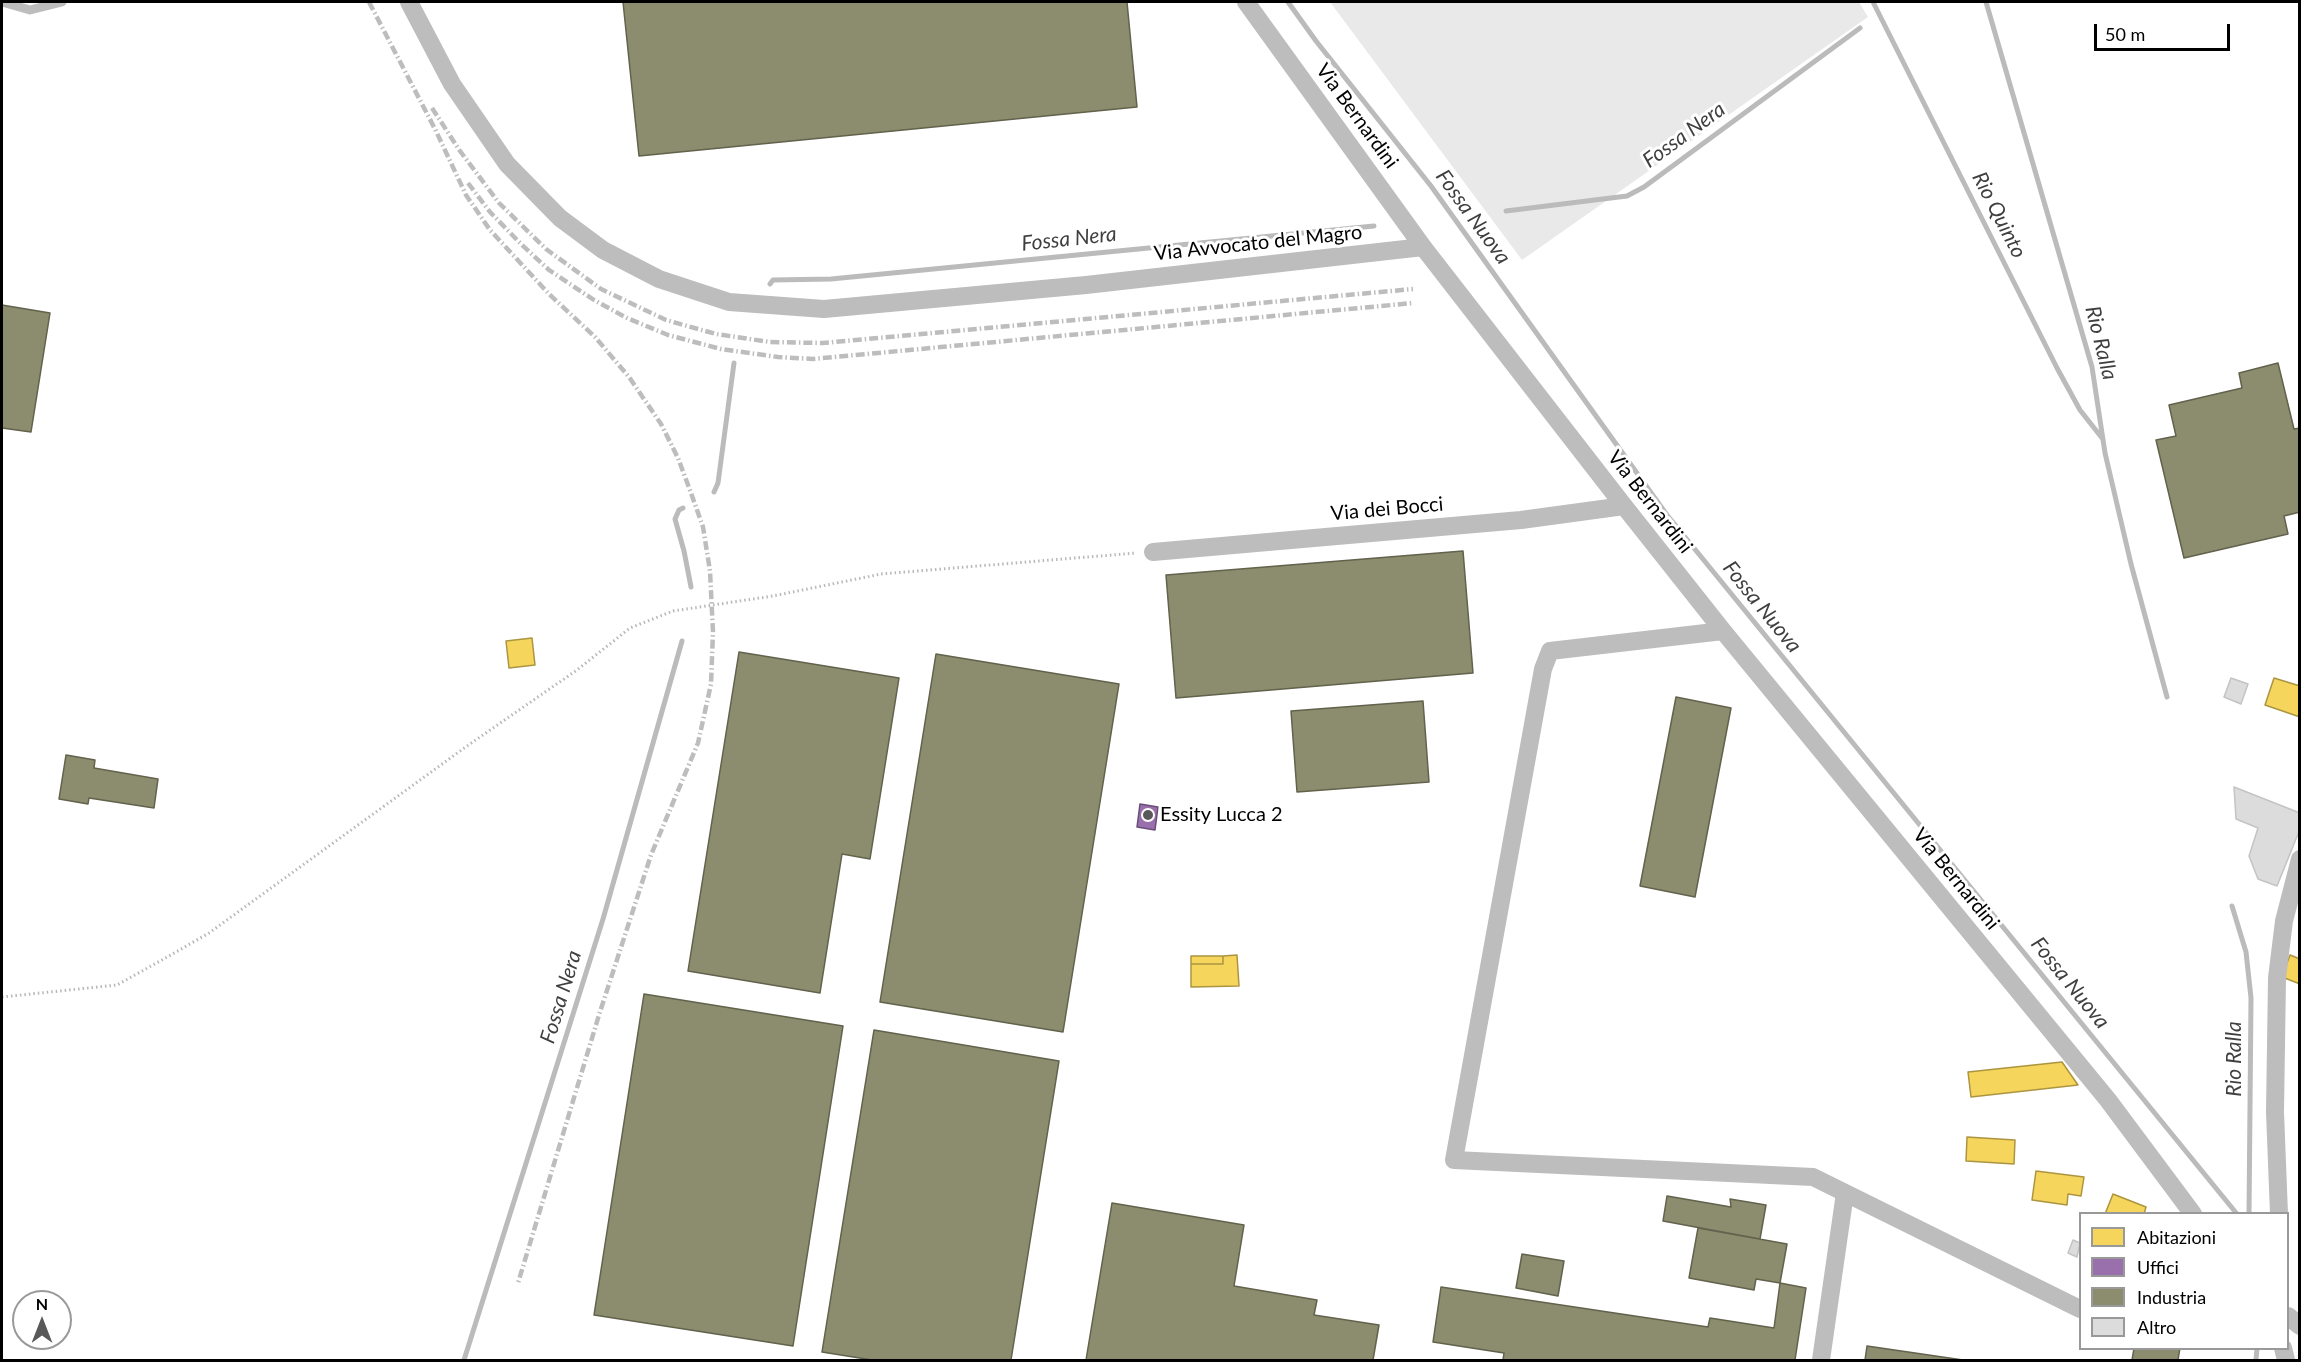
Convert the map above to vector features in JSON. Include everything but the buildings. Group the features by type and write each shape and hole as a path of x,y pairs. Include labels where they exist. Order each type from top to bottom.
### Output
{"street":[{"name":"Via Avvocato del Magro","path":"409,2 452,84 507,164 560,218 603,250 650,274 729,302 824,309 1086,285 1422,247"},
{"name":"Via Bernardini","path":"1246,2 1422,247 1624,506 1723,631 2108,1100 2192,1212"},
{"name":"Via dei Bocci","path":"1153,552 1521,520 1624,506"},
{"path":"1723,631 1550,651 1543,669 1454,1160 1813,1177 2079,1309"},
{"path":"2279,1212 2275,1112 2276,1003 2280,948 2294,899 2300,859"},
{"path":"1821,1360 1845,1193"}],"lane":[{"path":"2,2 30,10 62,2"}],"path":[{"path":"2,997 117,985 209,933 467,746 577,670 630,628 673,611 732,603 881,574 1153,552"}],"shaded area":[{"path":"1330,2 1859,2 1868,17 1522,260"}],"waterway":[{"name":"Fossa Nuova","path":"1288,2 1316,41 1431,186 1667,515 2235,1212"},
{"name":"Rio Quinto","path":"1873,2 2057,368 2080,410 2102,438"},
{"name":"Rio Ralla","path":"1986,2 2092,367 2105,453 2131,564 2167,697"},
{"name":"Fossa Nera","path":"1506,211 1627,196 1644,187 1860,28"},
{"name":"Fossa Nera","path":"770,284 773,280 831,279 1374,226"},
{"name":"Fossa Nera","path":"714,492 718,483 734,363"},
{"name":"Fossa Nera","path":"683,508 679,510 675,519 691,587"},
{"name":"Fossa Nera","path":"464,1360 603,919 682,641"},
{"name":"Rio Ralla","path":"2232,906 2246,952 2251,998 2249,1212"},
{"name":"Fossa Nuova","path":"2256,1360 2257,1350"}],"railway":[{"path":"369,2 436,131 466,195 490,230 549,294 595,337 629,377 661,424 678,458 703,527 710,571 713,632 711,684 698,743 651,855 599,1015 518,1283"},
{"path":"432,108 460,151 499,203 546,249 601,289 666,320 716,334 770,342 823,343 1413,289"},
{"path":"468,183 490,212 522,245 549,270 594,300 627,318 668,335 721,349 778,357 813,359 1413,303"}],"place":[{"name":"Essity Lucca 2","path":"1148,815"}]}
